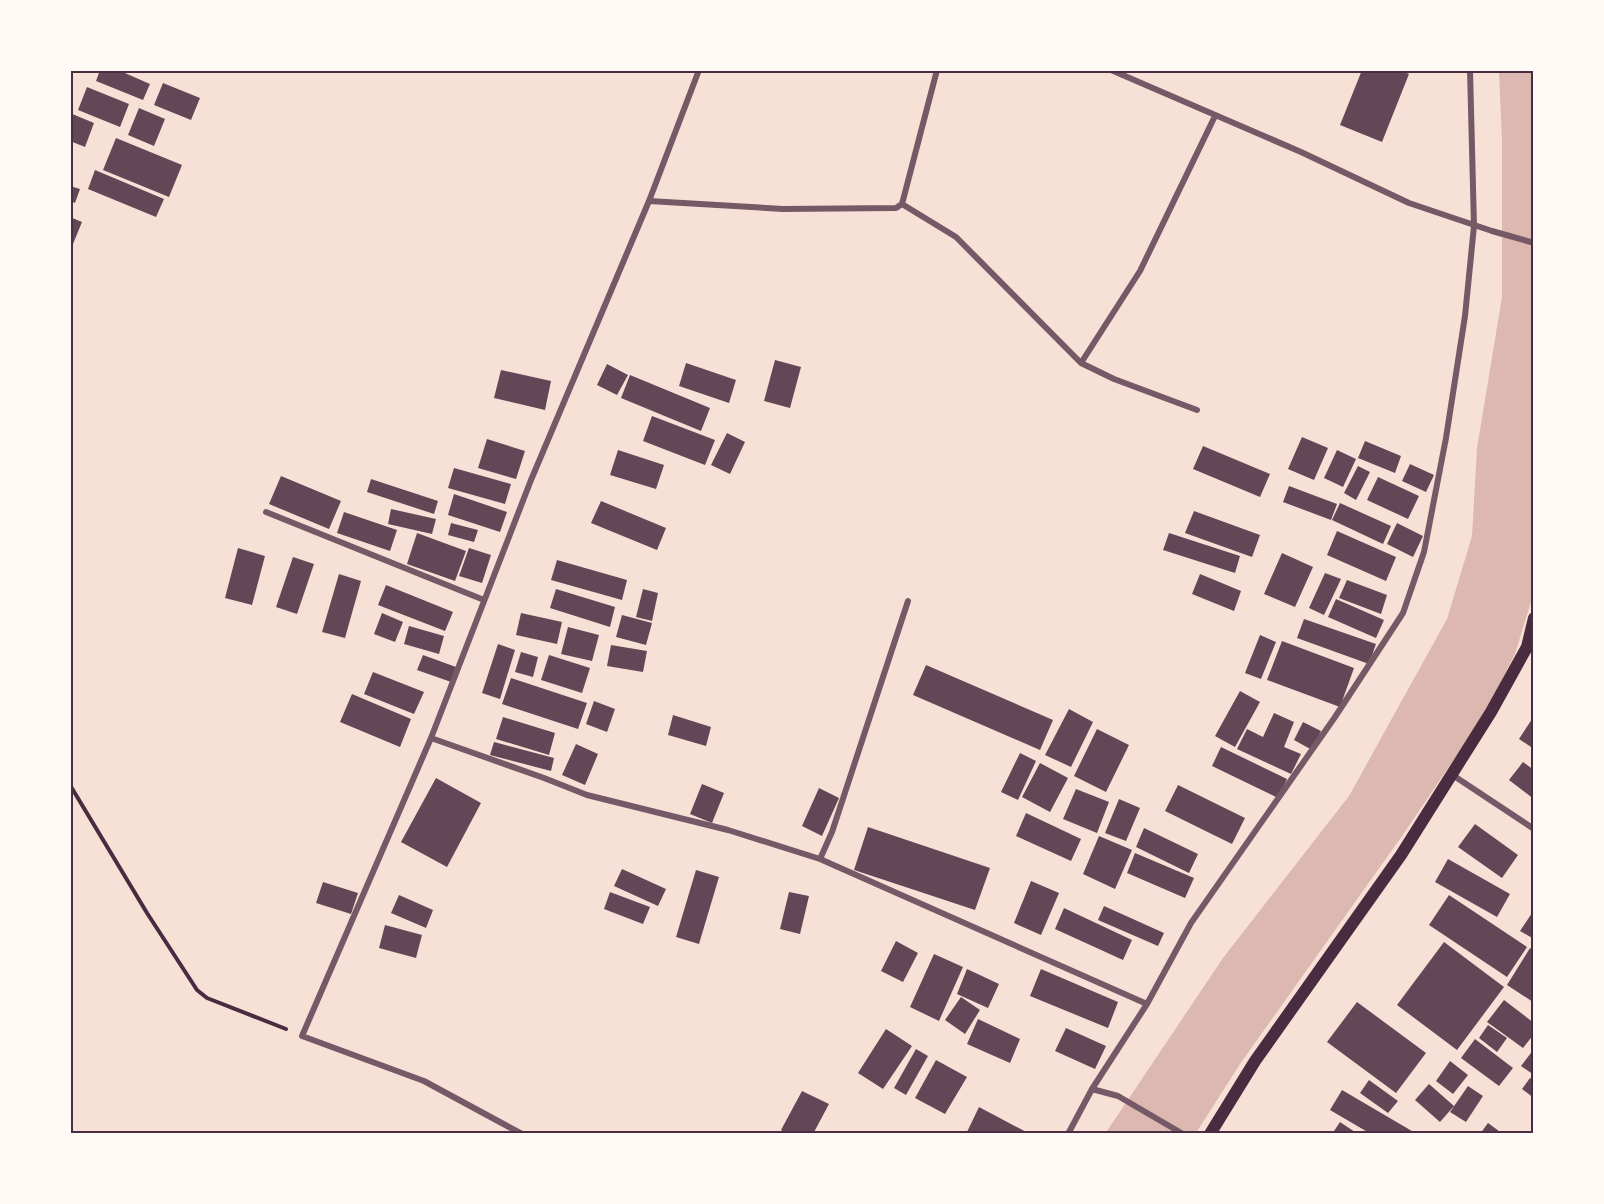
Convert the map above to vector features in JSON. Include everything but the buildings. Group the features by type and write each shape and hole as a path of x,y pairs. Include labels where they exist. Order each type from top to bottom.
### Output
{"main road":[{"path":"1210,1134 1255,1060 1401,855 1530,650 1533,618"}],"street":[{"path":"522,1134 423,1081 302,1036 431,738 531,480 649,201 699,70"},
{"path":"649,201 783,209 896,208 902,204 937,70"},
{"path":"1111,70 1301,152 1409,203 1474,226 1533,243"},
{"path":"1068,1134 1092,1089 1147,1004 1191,923 1335,717 1403,613 1424,552 1446,438 1465,316 1474,226 1470,70"},
{"path":"1081,363 1140,272 1215,116"},
{"path":"902,204 956,237 1081,363 1114,380 1197,410"},
{"path":"267,512 484,600"},
{"path":"820,859 832,832 908,601"},
{"path":"431,738 587,795 728,830 820,859 1147,1004"},
{"path":"1450,774 1533,829"},
{"path":"1092,1089 1118,1096 1183,1134"}],"path":[{"path":"70,785 147,913 197,990 207,998 302,1036"}],"shaded area":[{"path":"1499,71 1533,71 1534,592 1515,654 1486,712 1402,836 1240,1064 1196,1133 1105,1134 1223,958 1349,796 1447,619 1472,536 1477,448 1502,297 1502,142"}]}
